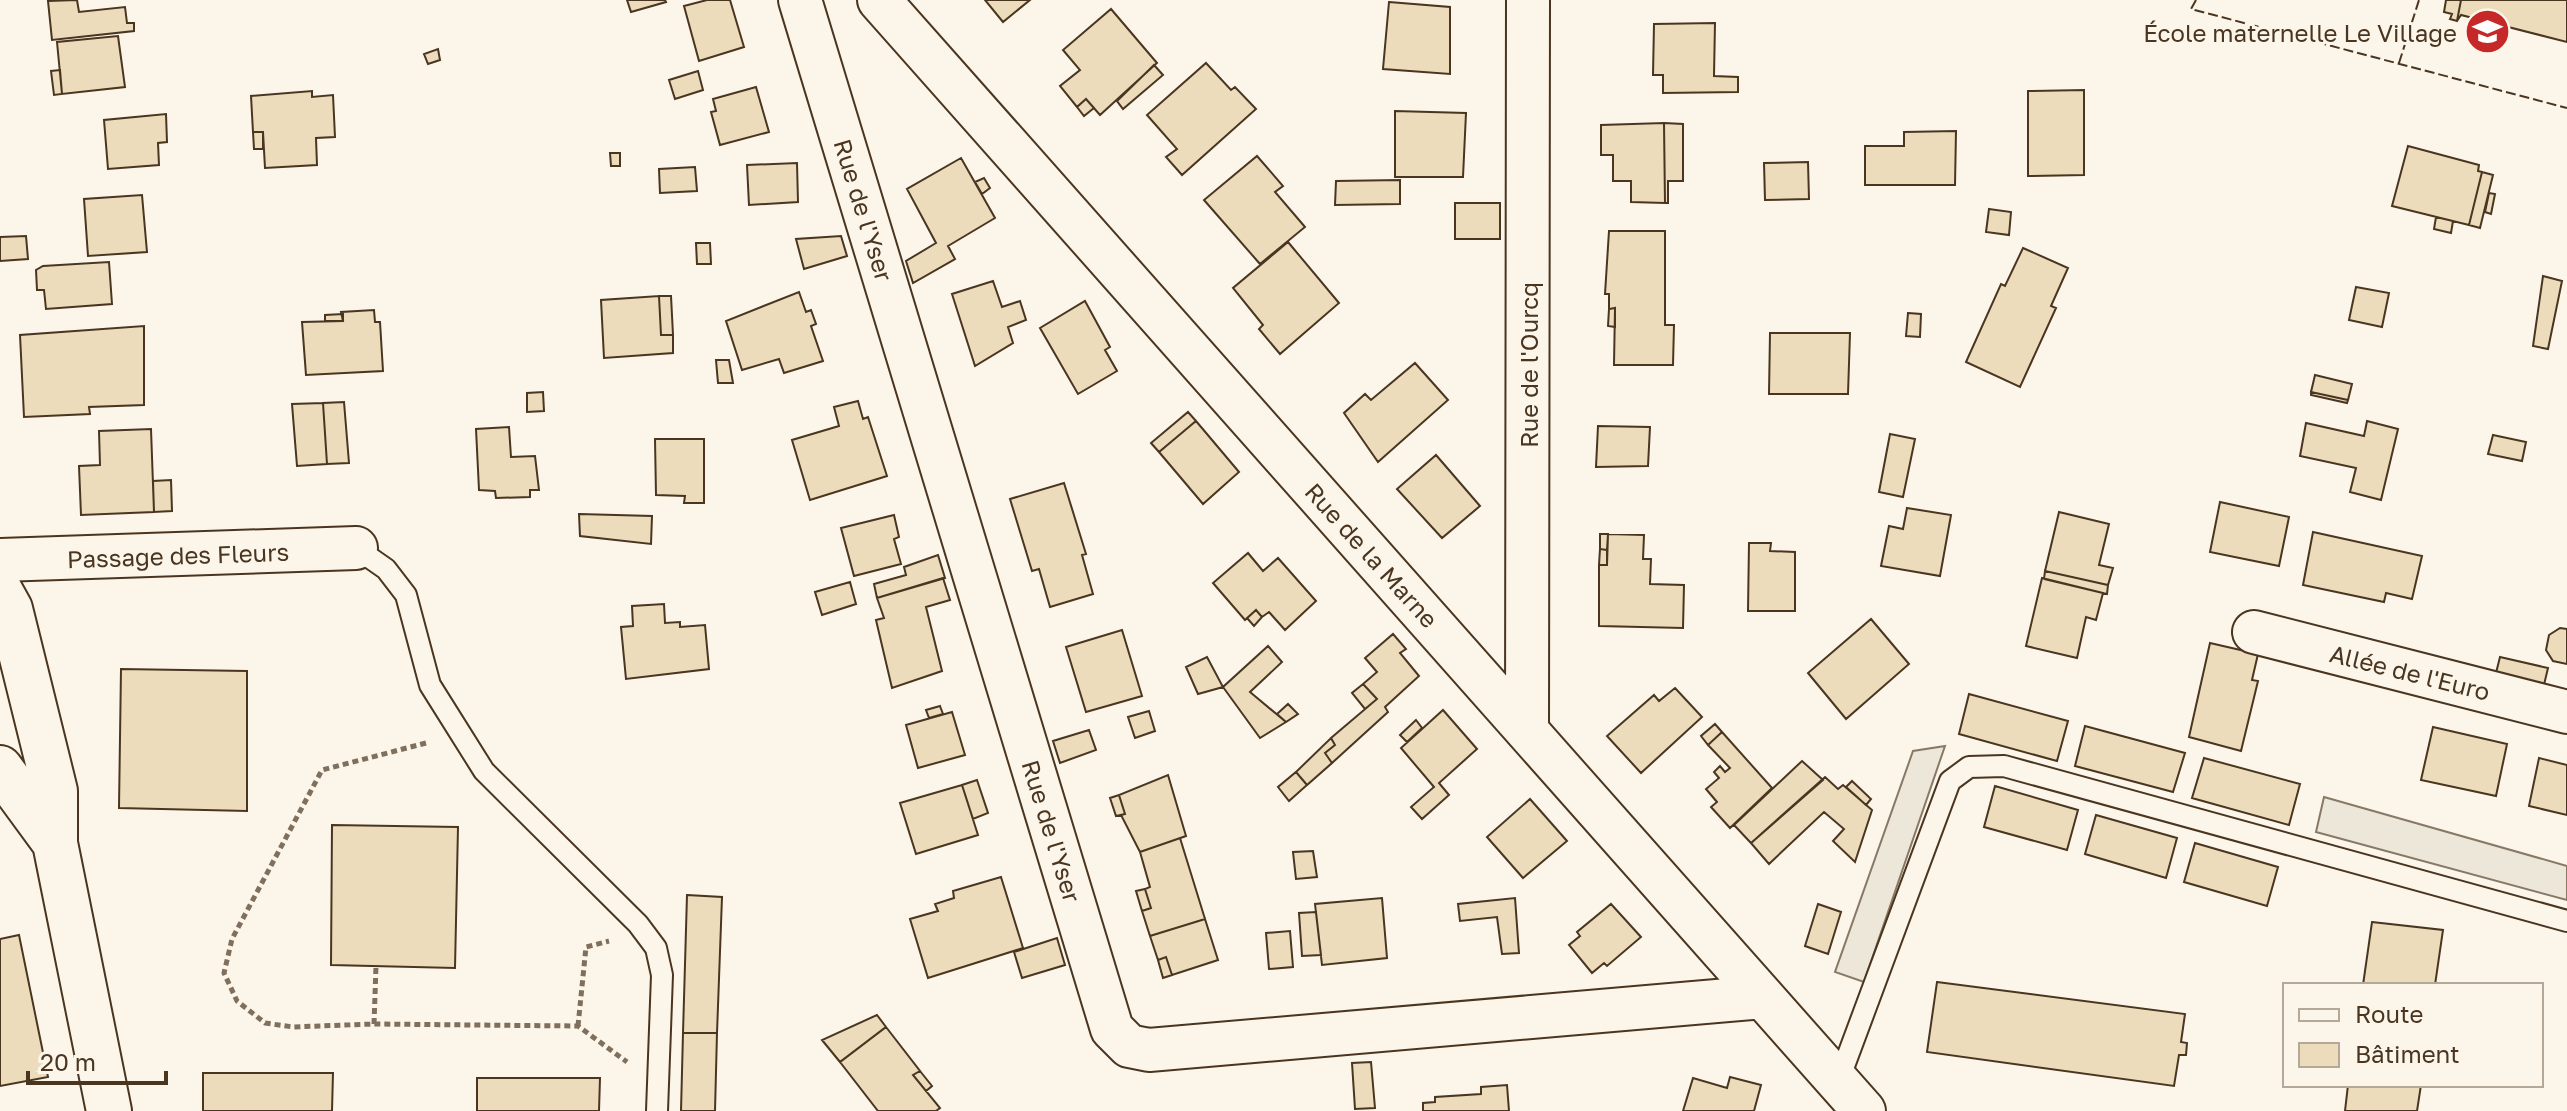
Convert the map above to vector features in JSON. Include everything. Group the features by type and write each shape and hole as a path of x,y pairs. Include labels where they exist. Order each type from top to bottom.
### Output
{"street":[{"name":"Rue de l'Yser","path":"800,0 1112,1029 1129,1046 1149,1050 1763,997"},
{"name":"Rue de la Marne","path":"879,0 1851,1096"},
{"name":"Rue de l'Ourcq","path":"1527,731 1528,0"},
{"name":"Passage des Fleurs","path":"0,560 356,548"},
{"path":"0,591 10,609 55,791 55,843 109,1111"},
{"name":"Allée de l'Euro","path":"2254,632 2567,712"},
{"path":"0,768 55,843"}],"lane":[{"path":"356,548 386,569 406,595 430,685 484,771 644,932 656,948 662,975 657,1111"},
{"path":"1851,1096 1950,781 1969,767 2004,766 2567,921"}],"path":[{"path":"461,734 322,770 232,939 224,973 237,1001 265,1023 293,1027 374,1024 578,1026 658,1085"},
{"path":"578,1026 586,947 644,932"},
{"path":"374,1024 376,966"}],"shaded area":[{"path":"1945,746 1864,982 1835,972 1913,751"},
{"path":"2324,797 2567,866 2567,900 2316,832"}],"building":[{"path":"77,0 79,12 125,7 127,23 134,23 134,31 52,40 48,1"},
{"path":"627,0 665,0 666,2 631,12"},
{"path":"707,0 730,0 744,47 699,61 684,6"},
{"path":"985,0 1030,0 1003,22"},
{"path":"2446,0 2461,0 2457,21 2450,19 2452,14 2444,12"},
{"path":"2461,0 2567,0 2567,42 2461,15 2457,21"},
{"path":"1389,2 1450,7 1450,74 1383,69"},
{"path":"1111,9 1157,63 1100,115 1086,99 1077,107 1060,86 1080,70 1063,50"},
{"path":"1715,23 1714,76 1738,77 1738,92 1663,93 1663,75 1653,75 1654,24"},
{"path":"118,36 125,87 62,94 57,42"},
{"path":"438,49 440,60 428,64 424,54"},
{"path":"1206,63 1231,90 1235,87 1256,109 1182,175 1166,157 1177,149 1147,115"},
{"path":"1154,65 1163,75 1123,109 1117,101"},
{"path":"60,70 62,94 54,95 51,71"},
{"path":"698,71 703,90 675,99 669,80"},
{"path":"756,87 769,132 720,145 711,112 716,111 713,99"},
{"path":"2084,90 2084,175 2028,176 2028,91"},
{"path":"312,91 312,97 333,95 335,137 316,138 317,165 265,168 263,132 253,132 251,96"},
{"path":"1086,99 1094,108 1084,116 1077,107"},
{"path":"1395,111 1466,113 1463,177 1395,177"},
{"path":"166,114 167,142 158,143 159,165 108,169 104,120"},
{"path":"1664,123 1683,124 1683,181 1668,181 1668,203 1665,203"},
{"path":"1664,123 1665,203 1631,202 1631,181 1613,181 1613,155 1601,155 1601,125"},
{"path":"1956,131 1955,185 1865,185 1865,146 1904,146 1904,132"},
{"path":"253,132 263,132 263,149 254,149"},
{"path":"2408,146 2479,165 2478,171 2482,172 2469,225 2392,206"},
{"path":"610,153 620,153 620,166 611,166"},
{"path":"1257,156 1283,186 1275,192 1305,227 1260,264 1204,200"},
{"path":"961,158 995,218 948,246 955,259 913,283 906,261 936,243 907,189"},
{"path":"1808,162 1809,199 1765,200 1764,163"},
{"path":"797,163 798,202 749,205 747,165"},
{"path":"695,167 697,191 660,193 659,169"},
{"path":"2482,172 2493,175 2480,228 2469,225"},
{"path":"984,178 990,188 982,194 975,182"},
{"path":"1400,180 1400,204 1335,205 1336,181"},
{"path":"2489,193 2495,194 2491,214 2485,212"},
{"path":"142,195 147,252 88,256 84,199"},
{"path":"1455,203 1500,203 1500,239 1455,239"},
{"path":"1989,209 2011,212 2009,235 1986,232"},
{"path":"2436,217 2453,221 2451,233 2434,229"},
{"path":"1609,231 1665,231 1665,325 1674,325 1673,365 1614,365 1615,308 1609,309 1609,294 1605,294"},
{"path":"26,236 28,259 0,261 0,237"},
{"path":"841,236 847,256 804,269 796,239"},
{"path":"1288,242 1339,303 1280,354 1259,329 1263,325 1233,288"},
{"path":"696,243 710,243 711,264 697,264"},
{"path":"2023,248 2068,268 2051,306 2056,308 2020,387 1966,362 2001,284 2005,286"},
{"path":"109,262 112,304 46,309 44,290 37,290 36,270 43,266"},
{"path":"2543,276 2562,281 2548,349 2533,346"},
{"path":"993,281 1002,307 1020,301 1026,320 1008,327 1013,343 975,366 952,294"},
{"path":"2356,287 2389,293 2382,327 2349,320"},
{"path":"799,292 806,312 811,310 816,324 811,326 823,361 784,373 779,359 742,370 726,321"},
{"path":"659,296 671,296 673,335 661,335"},
{"path":"659,296 661,335 673,335 673,353 604,358 601,300"},
{"path":"1085,301 1110,347 1105,350 1117,371 1078,394 1040,328"},
{"path":"1615,308 1615,327 1608,326 1609,309"},
{"path":"374,310 375,322 380,322 383,371 306,375 302,322 343,321 341,312"},
{"path":"1908,313 1921,314 1920,337 1906,336"},
{"path":"343,314 343,321 325,321 325,315"},
{"path":"144,326 144,405 89,407 90,414 24,417 20,335"},
{"path":"1770,333 1850,333 1848,394 1769,394"},
{"path":"716,360 729,360 733,383 718,383"},
{"path":"1415,363 1448,400 1378,462 1344,413 1365,394 1371,400"},
{"path":"2315,375 2352,384 2348,400 2311,392"},
{"path":"543,392 544,411 527,412 527,393"},
{"path":"2311,392 2348,400 2347,403 2311,395"},
{"path":"858,401 863,419 868,417 887,476 810,500 792,440 839,426 834,407"},
{"path":"344,402 349,463 327,464 323,403"},
{"path":"323,403 327,464 297,466 292,404"},
{"path":"1188,412 1196,421 1159,452 1151,443"},
{"path":"1196,421 1239,472 1203,504 1159,452"},
{"path":"2367,421 2398,429 2381,500 2350,492 2356,468 2300,456 2306,423 2364,436"},
{"path":"1598,426 1650,427 1648,466 1596,467"},
{"path":"509,427 511,457 535,456 539,490 530,490 530,497 496,498 495,491 479,490 476,429"},
{"path":"151,429 154,512 81,515 79,466 100,465 99,431"},
{"path":"1890,434 1915,439 1903,497 1879,492"},
{"path":"2493,435 2526,442 2522,461 2488,454"},
{"path":"655,439 704,439 704,503 684,503 685,496 656,495"},
{"path":"1436,455 1480,506 1442,538 1397,489"},
{"path":"171,480 172,511 154,512 153,481"},
{"path":"1064,483 1086,554 1082,555 1093,594 1050,607 1039,569 1032,571 1010,499"},
{"path":"2220,502 2289,517 2279,566 2210,552"},
{"path":"1907,508 1951,515 1940,576 1881,566 1889,526 1903,529"},
{"path":"2059,512 2109,524 2099,565 2113,568 2108,585 2045,571"},
{"path":"579,514 652,516 651,544 580,536"},
{"path":"894,515 899,537 894,539 901,564 854,576 841,528"},
{"path":"2313,532 2422,556 2412,599 2386,593 2384,602 2303,585"},
{"path":"1600,534 1608,534 1607,550 1600,549"},
{"path":"1608,534 1644,535 1643,559 1651,559 1650,584 1684,585 1683,628 1599,626 1599,565 1607,565"},
{"path":"1749,543 1771,543 1770,551 1795,552 1795,611 1748,611"},
{"path":"1600,549 1607,550 1607,565 1599,565"},
{"path":"1248,553 1263,571 1278,558 1316,601 1285,630 1269,612 1262,617 1256,610 1245,620 1213,583"},
{"path":"938,555 945,578 877,598 874,584 906,575 904,567"},
{"path":"2045,571 2108,585 2107,594 2044,579"},
{"path":"943,578 950,600 926,607 942,671 892,688 876,620 884,618 877,598"},
{"path":"2042,578 2103,593 2096,620 2086,617 2077,658 2026,646"},
{"path":"850,582 856,604 822,615 815,592"},
{"path":"664,604 665,623 680,622 680,627 705,625 709,669 626,679 621,627 633,626 632,606"},
{"path":"1256,610 1262,617 1254,626 1247,618"},
{"path":"1871,619 1909,664 1846,719 1808,673"},
{"path":"2560,628 2567,629 2567,664 2553,661 2546,650 2549,635"},
{"path":"1122,630 1142,696 1086,712 1066,647"},
{"path":"1393,634 1406,649 1400,653 1419,676 1385,707 1388,712 1332,763 1325,753 1335,745 1331,738 1377,699 1363,684 1377,672 1365,658"},
{"path":"2210,643 2258,654 2252,680 2258,681 2241,751 2189,737"},
{"path":"1268,646 1282,662 1250,692 1286,722 1260,738 1223,687"},
{"path":"1207,657 1223,687 1198,694 1186,667"},
{"path":"2500,657 2548,668 2543,689 2495,677"},
{"path":"121,669 247,671 247,811 119,808"},
{"path":"1363,684 1377,699 1365,709 1352,693"},
{"path":"1675,688 1702,717 1641,773 1607,736 1654,695 1659,701"},
{"path":"1969,694 2068,721 2057,761 1959,734"},
{"path":"1288,704 1298,714 1286,722 1277,714"},
{"path":"940,706 943,714 929,718 926,710"},
{"path":"1443,710 1477,749 1439,783 1449,795 1422,819 1411,807 1434,787 1401,748"},
{"path":"1149,711 1155,731 1135,738 1128,717"},
{"path":"952,712 965,755 918,768 906,725"},
{"path":"1416,720 1422,728 1407,742 1400,735"},
{"path":"1715,724 1722,732 1708,745 1701,736"},
{"path":"2085,726 2185,753 2173,792 2075,766"},
{"path":"2433,727 2507,744 2496,796 2421,780"},
{"path":"1089,730 1096,750 1060,763 1053,741"},
{"path":"1722,732 1772,788 1730,828 1711,807 1717,802 1706,789 1719,778 1714,772 1720,766 1725,772 1730,768 1708,745"},
{"path":"1331,738 1335,745 1325,753 1332,763 1307,785 1296,772"},
{"path":"2204,758 2300,784 2289,825 2192,798"},
{"path":"2539,758 2567,765 2567,815 2529,806"},
{"path":"1802,761 1823,780 1751,843 1734,825"},
{"path":"1296,772 1307,785 1289,801 1278,787"},
{"path":"1168,775 1186,836 1140,852 1121,815 1125,814 1119,795"},
{"path":"1825,777 1838,789 1843,785 1872,810 1855,862 1833,841 1844,829 1824,812 1769,864 1751,843"},
{"path":"977,780 988,813 973,819 962,785"},
{"path":"1852,781 1871,799 1866,805 1846,787"},
{"path":"962,785 978,835 916,854 900,803"},
{"path":"1995,786 2078,810 2067,850 1984,827"},
{"path":"1119,795 1125,814 1116,816 1110,798"},
{"path":"1530,799 1567,841 1523,878 1487,837"},
{"path":"2096,815 2177,838 2166,878 2085,854"},
{"path":"332,825 458,827 455,968 331,965"},
{"path":"1180,838 1205,919 1150,936 1142,911 1151,908 1145,889 1150,887 1140,852"},
{"path":"2195,843 2278,867 2267,906 2184,882"},
{"path":"1313,851 1317,877 1296,879 1293,852"},
{"path":"1001,877 1023,948 928,978 910,919 938,911 935,904 954,898 953,891"},
{"path":"1145,889 1151,908 1142,911 1136,891"},
{"path":"687,895 722,897 717,1033 683,1033"},
{"path":"1382,898 1387,958 1322,965 1315,904"},
{"path":"1515,898 1519,953 1502,954 1497,917 1460,921 1458,904"},
{"path":"1611,904 1641,937 1607,966 1604,963 1592,973 1569,945 1580,936 1577,932"},
{"path":"1818,904 1841,912 1828,954 1805,946"},
{"path":"1316,912 1321,955 1302,956 1299,913"},
{"path":"1205,919 1218,960 1172,975 1166,957 1158,960 1150,936"},
{"path":"2372,922 2443,930 2435,983 2363,983"},
{"path":"1290,931 1293,967 1269,969 1266,933"},
{"path":"19,935 48,1077 0,1086 0,939"},
{"path":"1057,938 1065,965 1022,978 1014,952"},
{"path":"1166,957 1172,975 1163,978 1158,960"},
{"path":"1937,982 2185,1014 2181,1042 2187,1043 2186,1055 2179,1055 2174,1086 1927,1052"},
{"path":"877,1015 886,1027 840,1062 822,1040"},
{"path":"886,1027 920,1071 913,1075 940,1108 936,1111 878,1111 840,1062"},
{"path":"683,1033 717,1033 715,1111 681,1111"},
{"path":"1371,1062 1375,1108 1355,1109 1352,1063"},
{"path":"920,1071 932,1086 926,1091 913,1075"},
{"path":"203,1073 333,1073 332,1111 203,1111"},
{"path":"1730,1077 1761,1085 1754,1111 1683,1111 1693,1078 1727,1088"},
{"path":"477,1078 600,1078 599,1111 477,1111"},
{"path":"1507,1085 1509,1111 1423,1111 1423,1103 1435,1102 1435,1097 1481,1094 1481,1087"},
{"path":"2348,1087 2421,1087 2417,1111 2345,1111"}],"fence":[{"path":"2196,0 2191,9 2567,108"},
{"path":"2399,63 2419,0"}],"place":[{"name":"École maternelle Le Village","path":"2488,32"}]}
